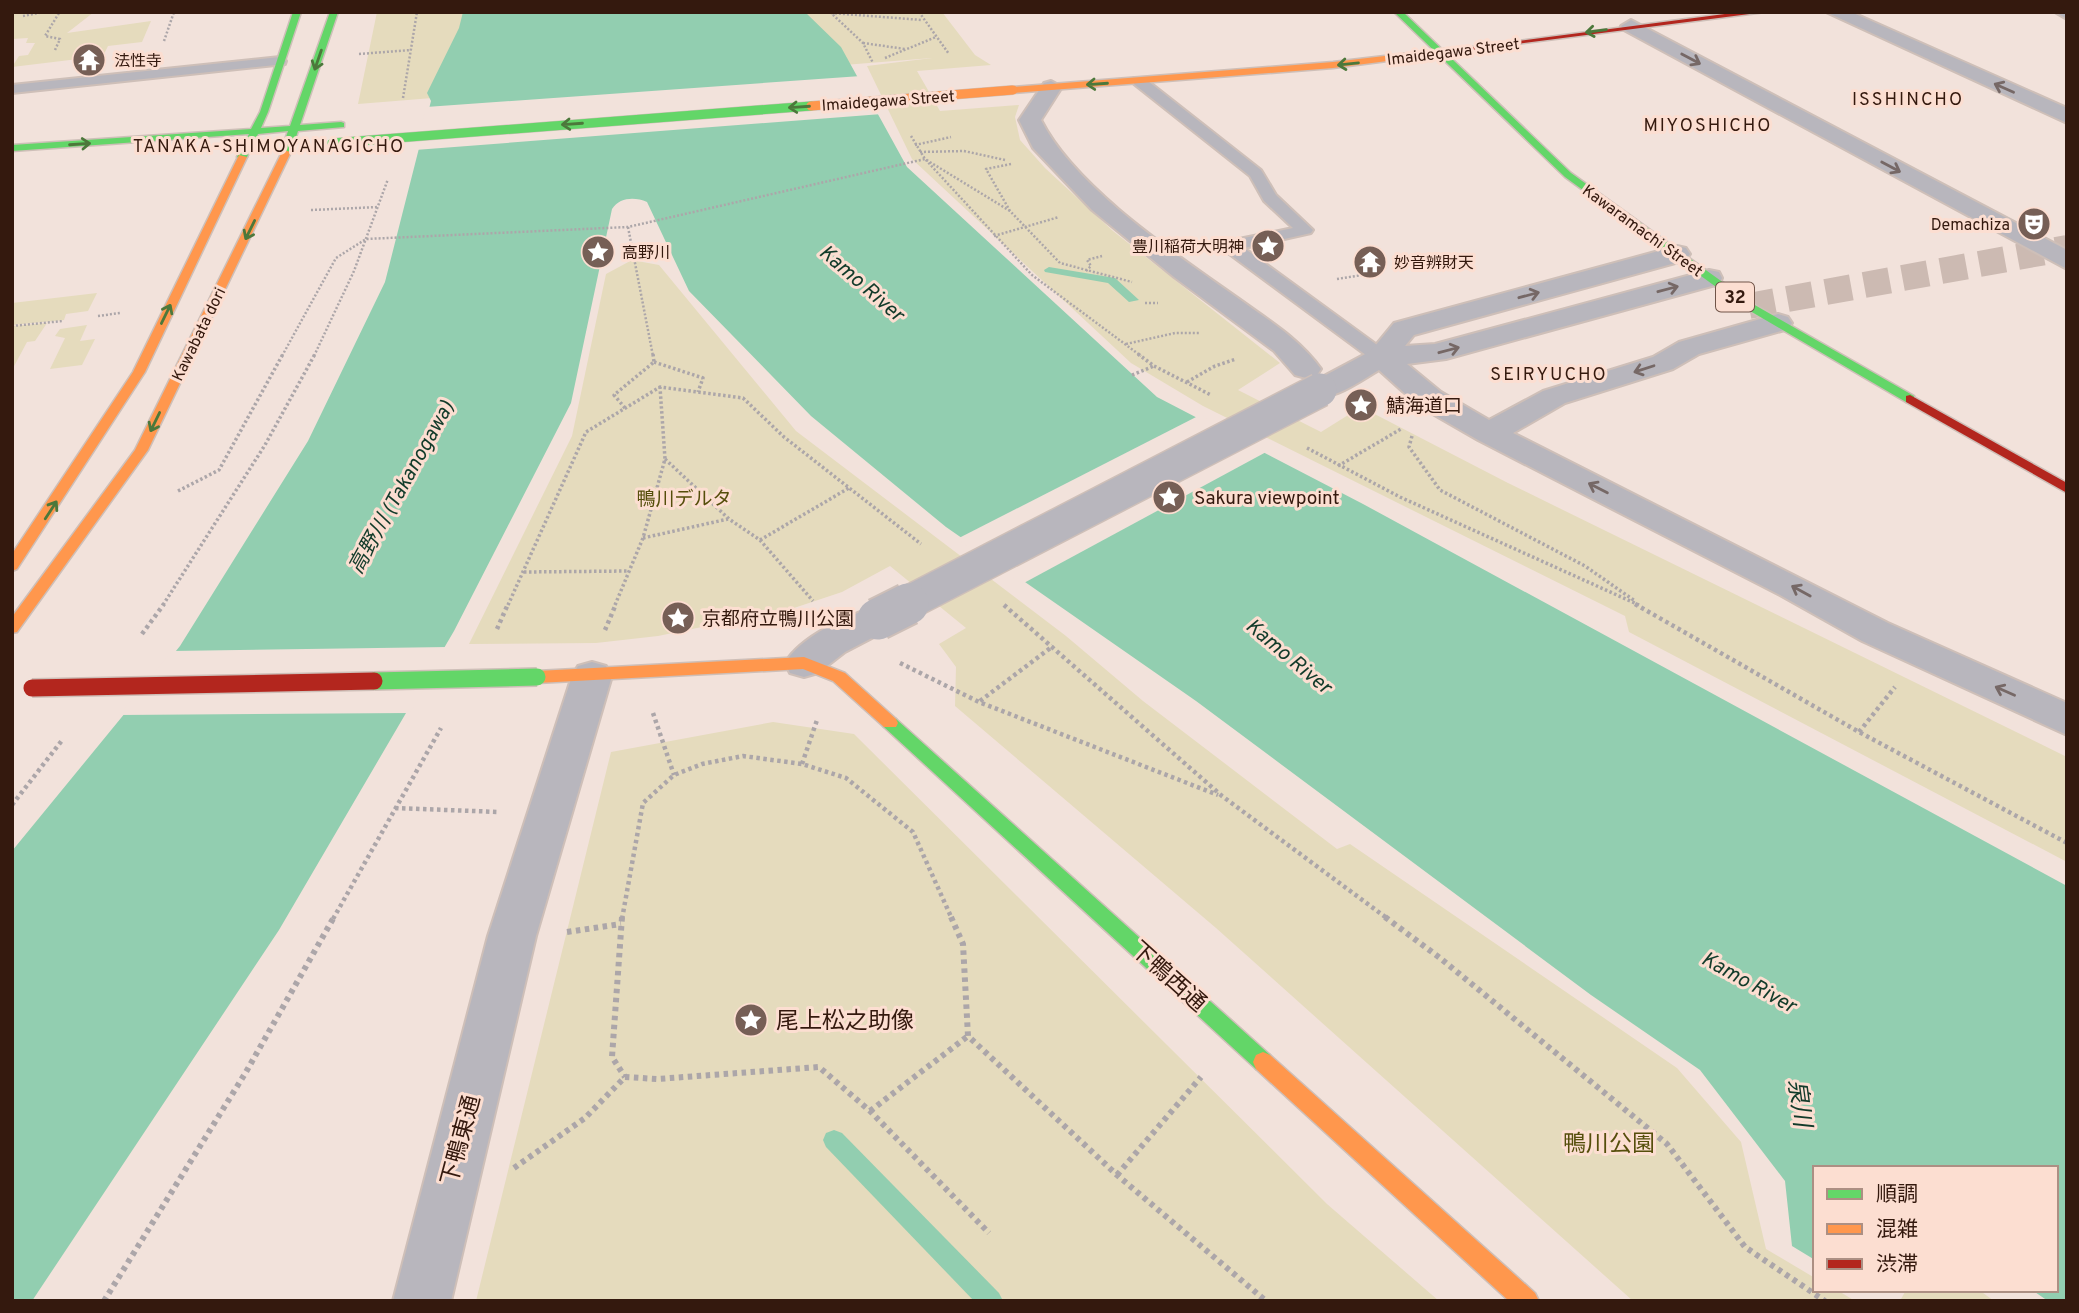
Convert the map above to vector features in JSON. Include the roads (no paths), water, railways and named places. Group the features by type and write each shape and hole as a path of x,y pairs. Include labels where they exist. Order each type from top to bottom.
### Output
{"main road":[{"name":"Kawabata dori","path":"18,551 139,372 239,150 254,131 297,12"},
{"name":"Kawabata dori","path":"12,628 141,450 280,169 334,12"},
{"name":"Kawaramachi Street","path":"1398,12 1568,175 1709,278 1778,323 2067,489"},
{"name":"Imaidegawa Street","path":"1540,22 1761,12"},
{"name":"Imaidegawa Street","path":"446,117 1010,84 1051,87 1139,81 1440,54 1633,19"},
{"name":"Imaidegawa Street","path":"1394,38 1447,33"},
{"name":"Imaidegawa Street","path":"239,150 1010,84 1166,61"},
{"path":"12,148 347,125"},
{"path":"12,689 537,677 597,657 804,663"},
{"name":"下鴨西通","path":"804,663 839,677 1527,1301"}],"street":[{"path":"1835,12 2067,116"},
{"path":"1633,19 2067,261"},
{"path":"1051,87 1030,120 1048,152 1116,219 1284,345 1313,379"},
{"path":"1381,357 1404,329 1676,254"},
{"path":"804,663 832,643 1313,379 1381,357 1436,354 1709,278"},
{"path":"1489,433 1554,397 1663,362 1689,348 1778,323"},
{"path":"1381,357 1430,399 1489,433 1793,587 1875,632 2067,720"},
{"name":"下鴨東通","path":"422,1301 505,965 597,657"}],"lane":[{"path":"12,89 280,61"},
{"path":"1139,81 1256,173 1270,198 1305,230 1230,246 1381,357"}],"water":[{"path":"463,12 805,12 841,47 907,167 1157,397 1363,504 2067,886 2067,1301 2048,1301 2035,1292 2058,1292 2058,1166 1813,1166 1813,1259 1792,1246 1785,1181 1700,1070 1591,995 1196,701 946,527 811,416 689,291 647,202 633,199 623,200 612,209 571,403 454,631 279,930 32,1301 12,1301 12,851 180,646 308,441 385,282 431,101 427,93 459,28"}],"waterway":[{"path":"1049,270 1111,280 1133,300"},
{"path":"834,1140 991,1301"}],"tunnel":[{"path":"1749,306 2067,248"}],"place":[{"name":"法性寺","path":"89,60"},
{"name":"Demachiza","path":"2034,224"},
{"name":"豊川稲荷大明神","path":"1268,246"},
{"name":"高野川","path":"598,252"},
{"name":"妙音辨財天","path":"1370,262"},
{"name":"鯖海道口","path":"1361,405"},
{"name":"Sakura viewpoint","path":"1169,497"},
{"name":"京都府立鴨川公園","path":"678,618"},
{"name":"尾上松之助像","path":"751,1020"}],"district":[{"name":"ISSHINCHO","path":"1908,99"},
{"name":"MIYOSHICHO","path":"1708,125"},
{"name":"TANAKA-SHIMOYANAGICHO","path":"269,146"},
{"name":"SEIRYUCHO","path":"1549,374"}],"water label":[{"name":"Kamo River","path":"862,283"},
{"name":"高野川 (Takanogawa)","path":"401,487"},
{"name":"Kamo River","path":"1289,656"},
{"name":"Kamo River","path":"1749,982"},
{"name":"泉川","path":"1800,1103"}],"park label":[{"name":"鴨川デルタ","path":"684,498"},
{"name":"鴨川公園","path":"1609,1143"}]}
